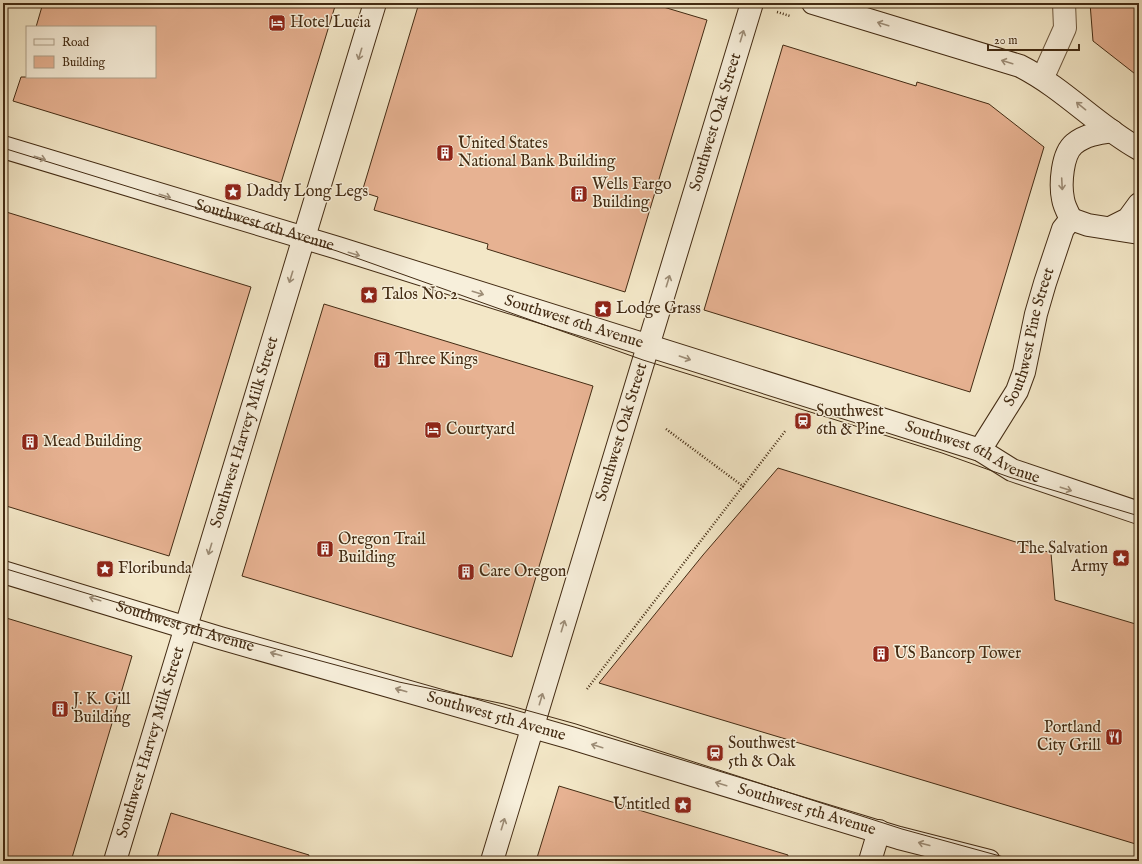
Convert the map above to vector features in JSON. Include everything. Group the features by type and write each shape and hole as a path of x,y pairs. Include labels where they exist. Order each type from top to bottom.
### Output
{"street":[{"name":"Southwest Harvey Milk Street","path":"115,861 375,3"},
{"name":"Southwest Oak Street","path":"492,861 752,3"},
{"path":"813,3 1020,66 1042,77 1138,152"},
{"path":"1042,77 1065,28 1064,3"},
{"path":"1112,131 1092,134 1075,142 1069,149 1061,178 1063,200 1071,219 1088,225 1139,233"},
{"name":"Southwest 6th Avenue","path":"3,147 304,238 980,450 1012,470 1139,513"},
{"path":"1110,228 1128,219 1139,204"},
{"name":"Southwest Pine Street","path":"980,450 1017,391 1024,372 1036,314 1058,241 1063,229 1071,219"},
{"name":"Southwest 5th Avenue","path":"3,572 880,832 989,861"},
{"path":"870,861 880,832"}],"path":[{"path":"666,430 744,487"},
{"path":"587,689 744,487 786,430"}],"building":[{"path":"43,3 336,3 281,183 13,101 21,77 156,78 156,26 36,26"},
{"path":"419,3 650,3 707,20 625,292 487,249 488,244 374,210 378,197 362,192"},
{"path":"1090,3 1139,3 1139,77 1093,41"},
{"path":"783,45 916,86 917,82 989,104 1044,147 970,392 704,310"},
{"path":"3,211 251,287 169,556 3,505"},
{"path":"324,304 593,386 512,657 242,576"},
{"name":"US Bancorp Tower","path":"778,468 1051,553 1055,600 1139,625 1139,845 599,683 703,555"},
{"name":"J. K. Gill Building","path":"3,617 132,656 71,861 3,861"},
{"path":"559,786 788,855 787,861 536,861"},
{"path":"171,813 309,855 308,861 156,861"}],"tram line":[{"path":"3,148 337,251 643,360 942,453 1009,477 1139,516"},
{"path":"3,568 221,634 399,682 504,704 576,724 902,829 1018,861"}],"place":[{"name":"Hotel Lucia","path":"277,23"},
{"name":"United States National Bank Building","path":"445,153"},
{"name":"Daddy Long Legs","path":"233,192"},
{"name":"Wells Fargo Building","path":"579,194"},
{"name":"Talos No. 2","path":"369,295"},
{"name":"Lodge Grass","path":"603,309"},
{"name":"Three Kings","path":"382,360"},
{"name":"Southwest 6th & Pine","path":"803,421"},
{"name":"Courtyard","path":"433,430"},
{"name":"Mead Building","path":"30,442"},
{"name":"Oregon Trail Building","path":"325,549"},
{"name":"The Salvation Army","path":"1121,558"},
{"name":"Floribunda","path":"105,569"},
{"name":"Care Oregon","path":"466,572"},
{"name":"US Bancorp Tower","path":"881,654"},
{"name":"J. K. Gill Building","path":"60,709"},
{"name":"Portland City Grill","path":"1114,737"},
{"name":"Southwest 5th & Oak","path":"715,753"},
{"name":"Untitled","path":"683,805"}]}
